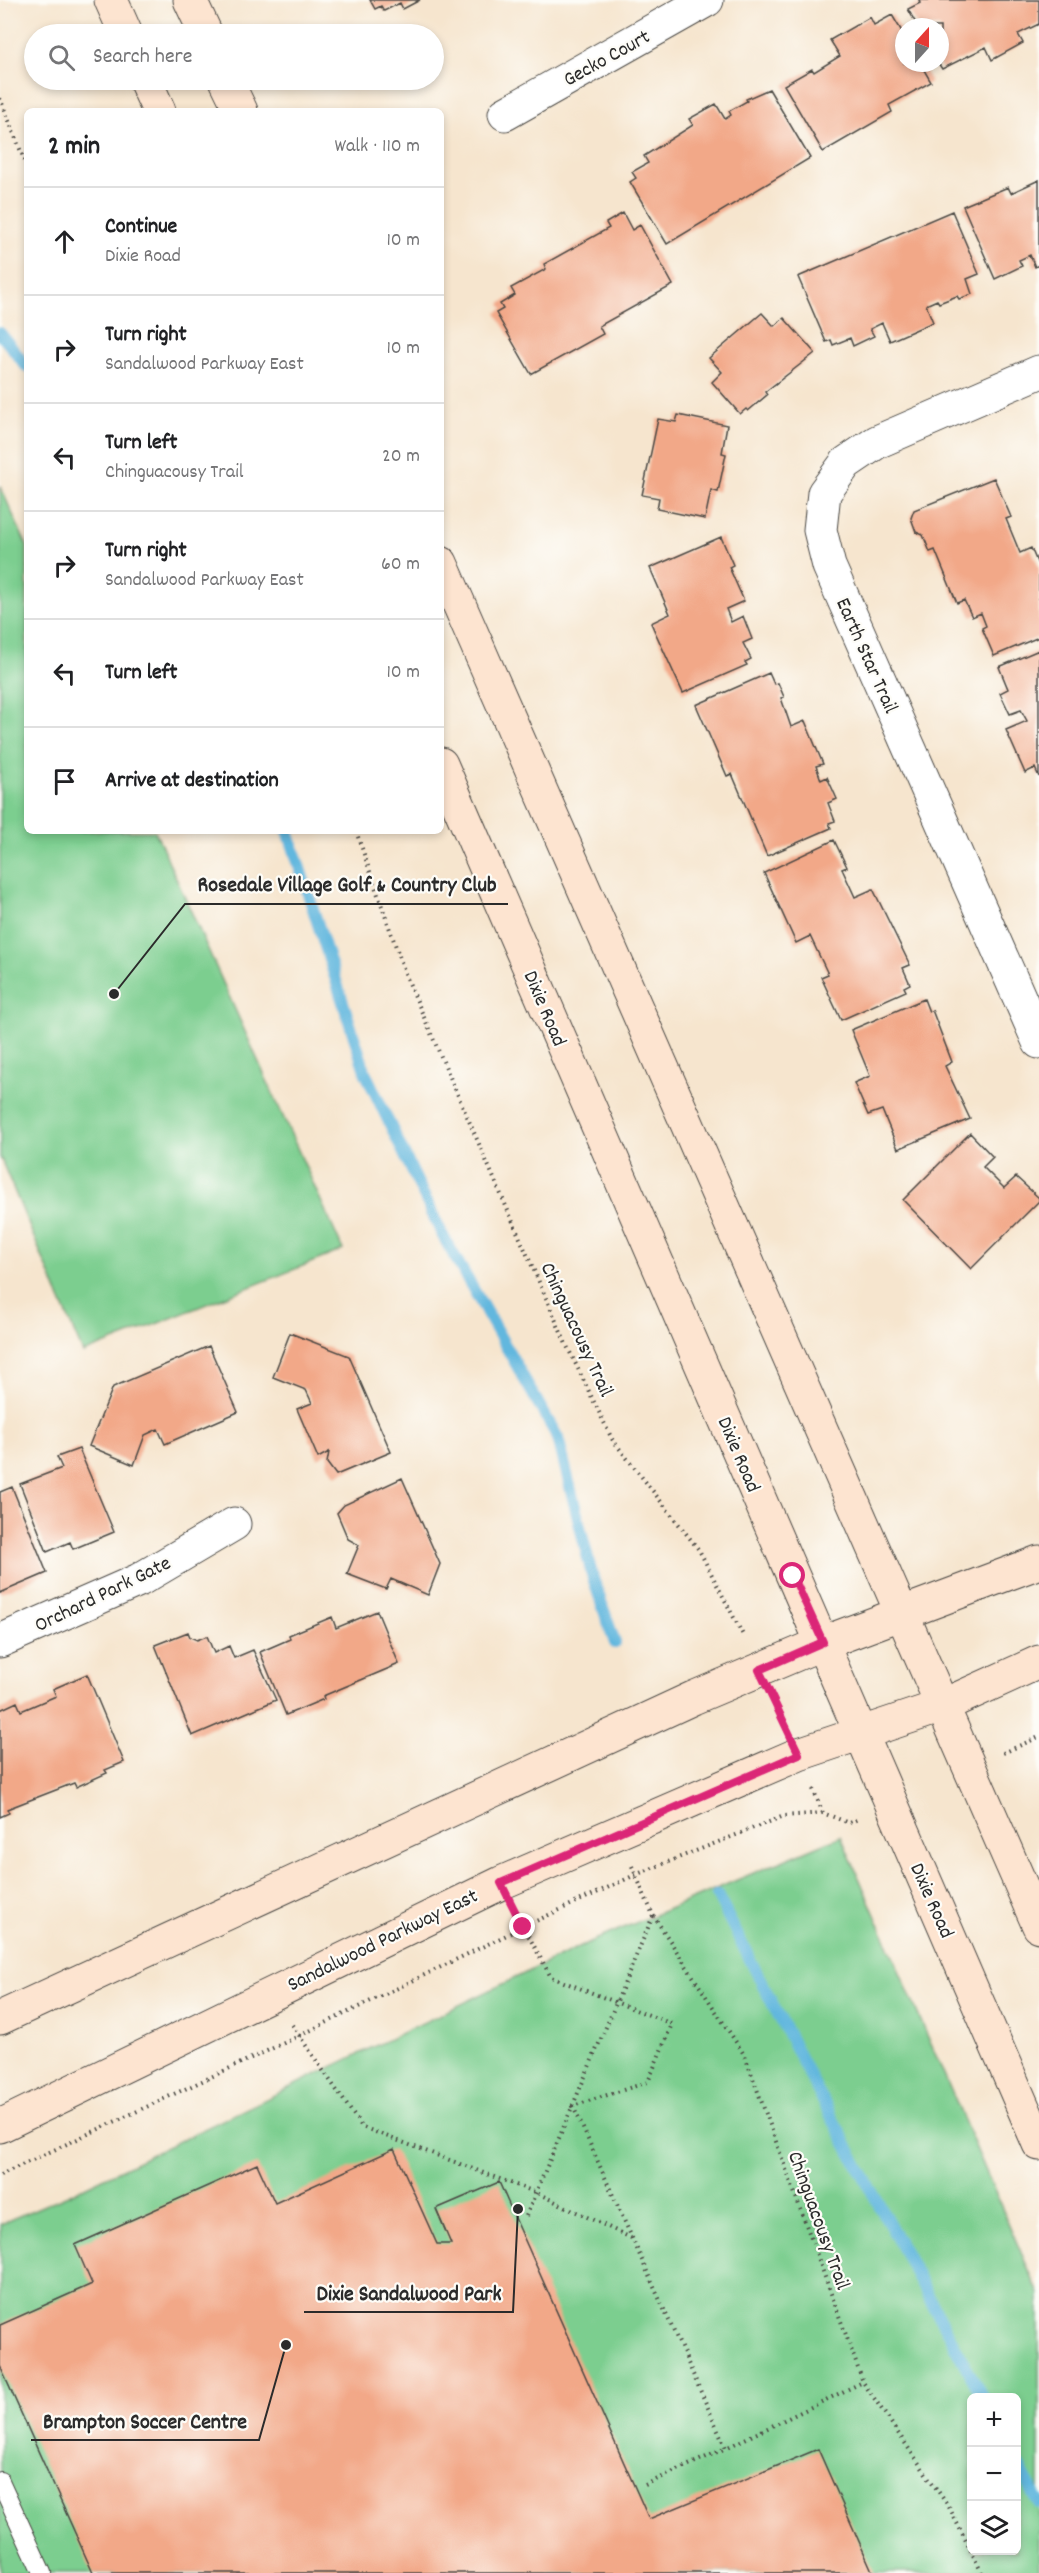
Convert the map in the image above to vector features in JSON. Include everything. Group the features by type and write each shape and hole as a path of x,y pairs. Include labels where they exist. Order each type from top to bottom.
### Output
{"main road":[{"path":"111,0 122,24"},
{"path":"190,0 201,24"},
{"path":"150,90 158,108"},
{"path":"231,90 240,108"},
{"path":"444,571 1039,1926"},
{"name":"Dixie Road","path":"444,771 1039,2144"},
{"path":"0,2018 759,1670 823,1642 1039,1562"},
{"name":"Sandalwood Parkway East","path":"0,2126 501,1883 799,1754 942,1706 1039,1662"}],"street":[{"name":"Gecko Court","path":"505,114 707,0"},
{"name":"Earth Star Trail","path":"1039,372 877,442 846,463 824,494 820,530 829,566 1039,1042"},
{"name":"Orchard Park Gate","path":"0,1641 139,1580 234,1524"}],"lane":[{"path":"0,2481 42,2573"}],"path":[{"path":"0,98 24,159"},
{"name":"Chinguacousy Trail","path":"357,834 406,976 566,1344 612,1439 699,1550 729,1604 799,1754 823,1813"},
{"path":"0,2175 299,2036 635,1875 784,1816 823,1813 849,1823"},
{"name":"Chinguacousy Trail","path":"635,1875 653,1915 745,2056 863,2382 949,2507 982,2573"},
{"path":"501,1883 551,1977 672,2024 648,2082 573,2106"},
{"path":"526,2216 653,1915"},
{"path":"273,1992 299,2036 362,2127 537,2193 632,2238"},
{"path":"573,2106 726,2448"},
{"path":"645,2486 863,2382"}],"green space":[{"path":"0,486 24,539 24,834 156,834 343,1250 83,1353 0,1157"},
{"path":"841,1836 1039,2294 1039,2573 0,2573 0,2224 68,2195 581,1946"}],"building":[{"path":"370,0 420,0 403,9 400,3 384,11 381,6 375,9"},
{"path":"919,0 1039,0 1039,24 1018,34 1023,43 992,60 986,47 949,66 949,18 913,18 908,9 920,3"},
{"path":"892,15 895,20 895,72 925,72 931,82 889,105 892,112 823,152 784,85 812,69 814,72 840,56 830,40 870,17 874,25"},
{"path":"769,89 810,158 667,244 630,182 636,178 632,172 648,163 644,156 693,125 689,119 716,104 725,119 731,115 729,111 747,101 746,99"},
{"path":"1039,180 1039,265 1035,267 1030,255 1019,260 1022,266 995,279 963,206 1008,187 1011,193"},
{"path":"952,211 979,274 967,279 972,294 959,299 957,296 939,303 937,300 926,305 933,322 890,341 882,323 870,329 874,336 853,346 850,338 833,345 831,340 826,342 798,277"},
{"path":"623,213 632,230 640,225 673,285 599,326 603,334 531,374 496,313 503,309 500,304 515,295 511,288 546,269 544,264 609,228 606,223"},
{"path":"762,313 774,326 784,318 815,353 765,392 767,395 748,411 746,409 740,414 712,382 722,372 709,358"},
{"path":"678,415 727,425 722,453 726,454 718,492 711,490 705,519 657,509 659,498 642,495 658,419 676,422"},
{"path":"994,478 1011,517 1006,519 1020,553 1031,548 1039,567 1039,637 994,656 982,628 986,626 981,613 972,617 964,600 957,603 935,550 930,552 923,535 916,532 911,518 914,510"},
{"path":"721,537 733,565 729,567 744,601 726,609 731,622 743,616 752,639 743,643 751,659 745,662 747,665 683,693 651,623 670,614 650,568"},
{"path":"1039,650 1039,777 1035,768 1025,773 1006,730 1027,721 1021,710 1010,714 1000,693 1008,689 999,667"},
{"path":"769,673 774,684 778,683 784,697 781,698 791,727 805,721 823,764 816,766 821,780 827,777 837,799 828,803 835,821 829,823 831,828 767,856 732,774 727,776 696,705"},
{"path":"834,840 847,867 842,869 855,897 873,889 910,965 903,968 910,984 904,987 906,991 841,1020 821,977 828,974 810,936 796,943 764,873"},
{"path":"924,999 929,1012 932,1010 952,1062 945,1066 970,1119 898,1149 882,1110 868,1115 854,1083 870,1076 851,1030"},
{"path":"970,1133 993,1157 983,1167 1004,1188 1016,1177 1039,1198 1039,1201 971,1269 903,1200"},
{"path":"290,1333 349,1356 391,1452 336,1475 327,1463 329,1452 318,1458 297,1409 312,1403 306,1390 273,1377"},
{"path":"209,1346 238,1412 165,1444 158,1429 145,1435 134,1465 89,1446 113,1387"},
{"path":"79,1449 114,1532 73,1549 70,1542 47,1552 20,1484 62,1468 57,1457"},
{"path":"402,1478 440,1564 428,1595 391,1579 386,1589 347,1574 359,1545 348,1539 337,1513 344,1505"},
{"path":"12,1487 47,1573 0,1593 0,1492"},
{"path":"377,1611 399,1664 323,1696 324,1699 286,1715 260,1652 290,1639 289,1635 332,1617 336,1628"},
{"path":"188,1632 190,1637 197,1640 207,1636 214,1653 229,1646 234,1658 253,1650 276,1700 192,1736 155,1645"},
{"path":"87,1674 124,1762 105,1770 107,1773 76,1787 74,1783 7,1809 9,1813 0,1817 0,1710 17,1702 21,1711 56,1696 53,1689"},
{"path":"394,2149 437,2244 451,2244 436,2209 499,2182 649,2519 818,2449 873,2573 93,2573 0,2366 0,2325 92,2284 75,2245 257,2164 275,2203"}],"waterway":[{"path":"0,333 24,363"},
{"path":"289,834 366,1074 443,1236 558,1438 592,1575 615,1643"},
{"path":"717,1895 807,2071 980,2393"},
{"path":"1021,2470 1039,2503"}],"place":[{"name":"Rosedale Village Golf & Country Club","path":"114,994"},
{"name":"Dixie Sandalwood Park","path":"518,2209"},
{"name":"Brampton Soccer Centre","path":"286,2345"}],"route":[{"path":"523,1927 501,1883 799,1754 759,1670 823,1642 793,1576"}]}
